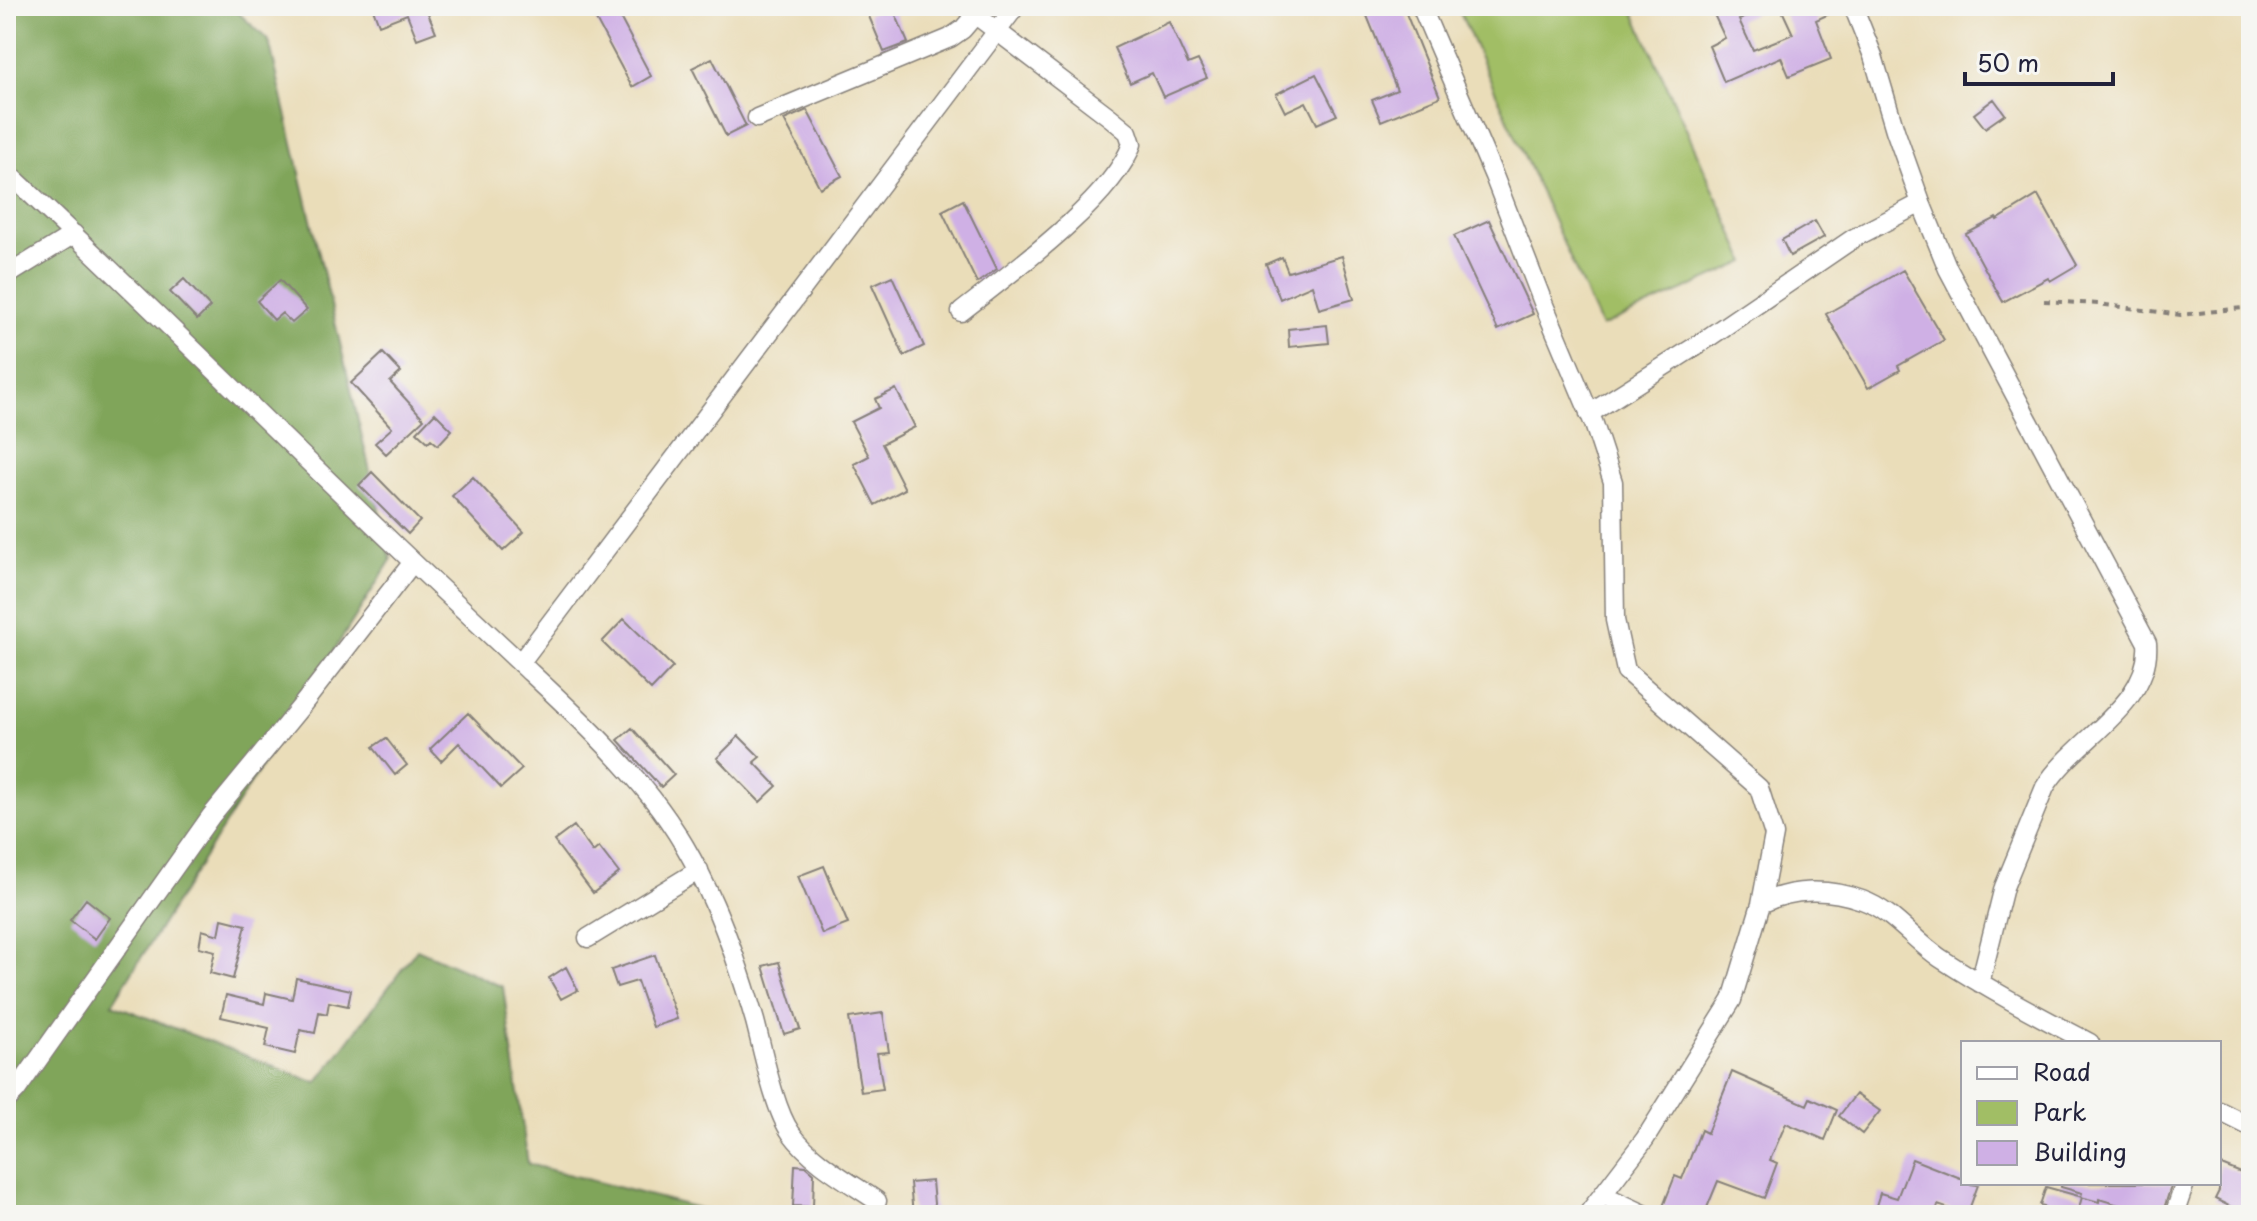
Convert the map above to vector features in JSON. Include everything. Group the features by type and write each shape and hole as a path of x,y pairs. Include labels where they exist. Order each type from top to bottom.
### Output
{"street":[{"path":"520,663 1016,6"},
{"path":"1421,6 1494,176 1613,482 1615,620 1626,671 1759,788 1774,835 1761,904 1732,1000 1645,1139 1587,1215"},
{"path":"1853,6 1873,56 1921,203 1948,269 2147,643 2148,653 2141,677 2123,706 2068,756 2045,787 2004,887 1980,983"},
{"path":"757,118 950,38 963,29 969,11 1128,132 1132,144 1114,177 1067,224 961,312"},
{"path":"6,171 595,734 633,775 674,828 699,870 720,918 752,1010 775,1094 791,1132 807,1151 877,1201"},
{"path":"1589,414 1699,344 1854,238 1921,203"},
{"path":"6,276 74,234"},
{"path":"6,1101 211,816 413,562"},
{"path":"588,938 699,870"},
{"path":"1761,904 1785,894 1812,891 1860,899 1887,913 1929,950 1980,983 2086,1041"},
{"path":"2221,1112 2251,1127"},
{"path":"2174,1215 2184,1185"},
{"path":"1603,1195 1646,1215"}],"path":[{"path":"2044,301 2099,304 2181,315 2251,307"}],"green space":[{"path":"6,6 231,6 269,41 391,560 112,1004 317,1083 417,949 503,987 528,1164 725,1215 13,1215 6,1198"},
{"path":"1457,6 1631,6 1746,262 1601,327"}],"building":[{"path":"372,6 425,6 436,32 417,39 407,14 379,25"},
{"path":"892,6 908,43 884,52 868,14"},
{"path":"1363,6 1403,6 1440,97 1381,121 1372,100 1397,90"},
{"path":"1710,6 1771,6 1739,20 1753,50 1793,34 1780,6 1841,6 1816,20 1831,59 1789,76 1781,57 1724,82 1709,46 1725,38"},
{"path":"615,8 651,76 632,87 595,18"},
{"path":"1169,22 1188,64 1198,60 1207,78 1163,97 1152,73 1130,83 1114,48"},
{"path":"712,58 746,126 726,136 692,68"},
{"path":"1316,74 1337,115 1317,124 1306,102 1285,112 1276,94"},
{"path":"1994,99 2005,114 1985,128 1974,114"},
{"path":"807,110 842,176 820,188 784,120"},
{"path":"2038,195 2077,265 2003,302 1966,234 1997,220"},
{"path":"963,200 997,269 977,283 942,211"},
{"path":"1489,220 1533,314 1498,330 1454,236"},
{"path":"1815,221 1824,237 1790,256 1782,240"},
{"path":"1342,256 1354,299 1319,309 1312,285 1280,299 1266,264 1282,257 1288,272"},
{"path":"1903,270 1944,340 1898,366 1900,370 1868,388 1826,314"},
{"path":"892,276 924,346 904,356 872,285"},
{"path":"184,279 210,307 197,320 170,292"},
{"path":"280,280 307,310 292,323 282,313 274,320 257,301"},
{"path":"1327,325 1329,343 1289,347 1288,329"},
{"path":"383,353 401,372 390,382 424,419 386,454 375,443 392,428 351,383"},
{"path":"896,389 915,427 882,444 905,489 875,505 854,464 869,456 851,422 879,408 875,399"},
{"path":"435,413 452,430 438,445 431,439 428,442 417,432"},
{"path":"372,472 420,521 408,534 359,485"},
{"path":"473,477 524,532 503,551 452,496"},
{"path":"624,619 673,667 651,690 602,642"},
{"path":"468,713 522,769 501,788 459,743 441,761 430,749"},
{"path":"632,728 674,775 661,787 618,740"},
{"path":"739,736 760,757 754,762 777,786 760,802 717,758"},
{"path":"386,738 407,765 395,775 373,747"},
{"path":"574,826 593,852 599,847 619,873 593,893 554,841"},
{"path":"824,866 848,924 822,934 798,876"},
{"path":"86,899 110,918 95,939 70,920"},
{"path":"222,919 246,925 233,979 210,973 215,951 199,947 202,930 219,935"},
{"path":"655,955 677,1019 653,1027 637,981 617,987 611,970"},
{"path":"779,962 800,1029 784,1034 763,966"},
{"path":"566,967 578,990 561,999 549,978"},
{"path":"296,978 351,990 348,1006 329,1002 327,1014 319,1012 315,1033 300,1030 295,1054 265,1047 269,1028 221,1017 226,995 264,1004 266,993 292,999"},
{"path":"883,1013 889,1052 877,1053 883,1089 861,1092 849,1018"},
{"path":"1732,1072 1807,1105 1810,1098 1837,1110 1825,1140 1786,1123 1770,1160 1777,1163 1764,1198 1718,1181 1704,1215 1677,1215 1662,1209 1675,1176 1682,1179 1701,1130 1707,1133"},
{"path":"1856,1094 1880,1111 1862,1134 1839,1116"},
{"path":"1912,1159 1961,1178 1961,1185 1978,1185 1967,1215 1938,1205 1935,1215 1873,1215 1880,1193 1897,1198"},
{"path":"795,1165 806,1166 814,1173 813,1207 793,1206"},
{"path":"2221,1165 2251,1177 2251,1202 2245,1214 2215,1199 2219,1191"},
{"path":"932,1181 935,1215 913,1215 910,1183"},
{"path":"2171,1185 2162,1215 2099,1199 2099,1202 2061,1187"},
{"path":"2046,1187 2082,1197 2077,1215 2042,1215 2044,1206 2040,1205"}]}
